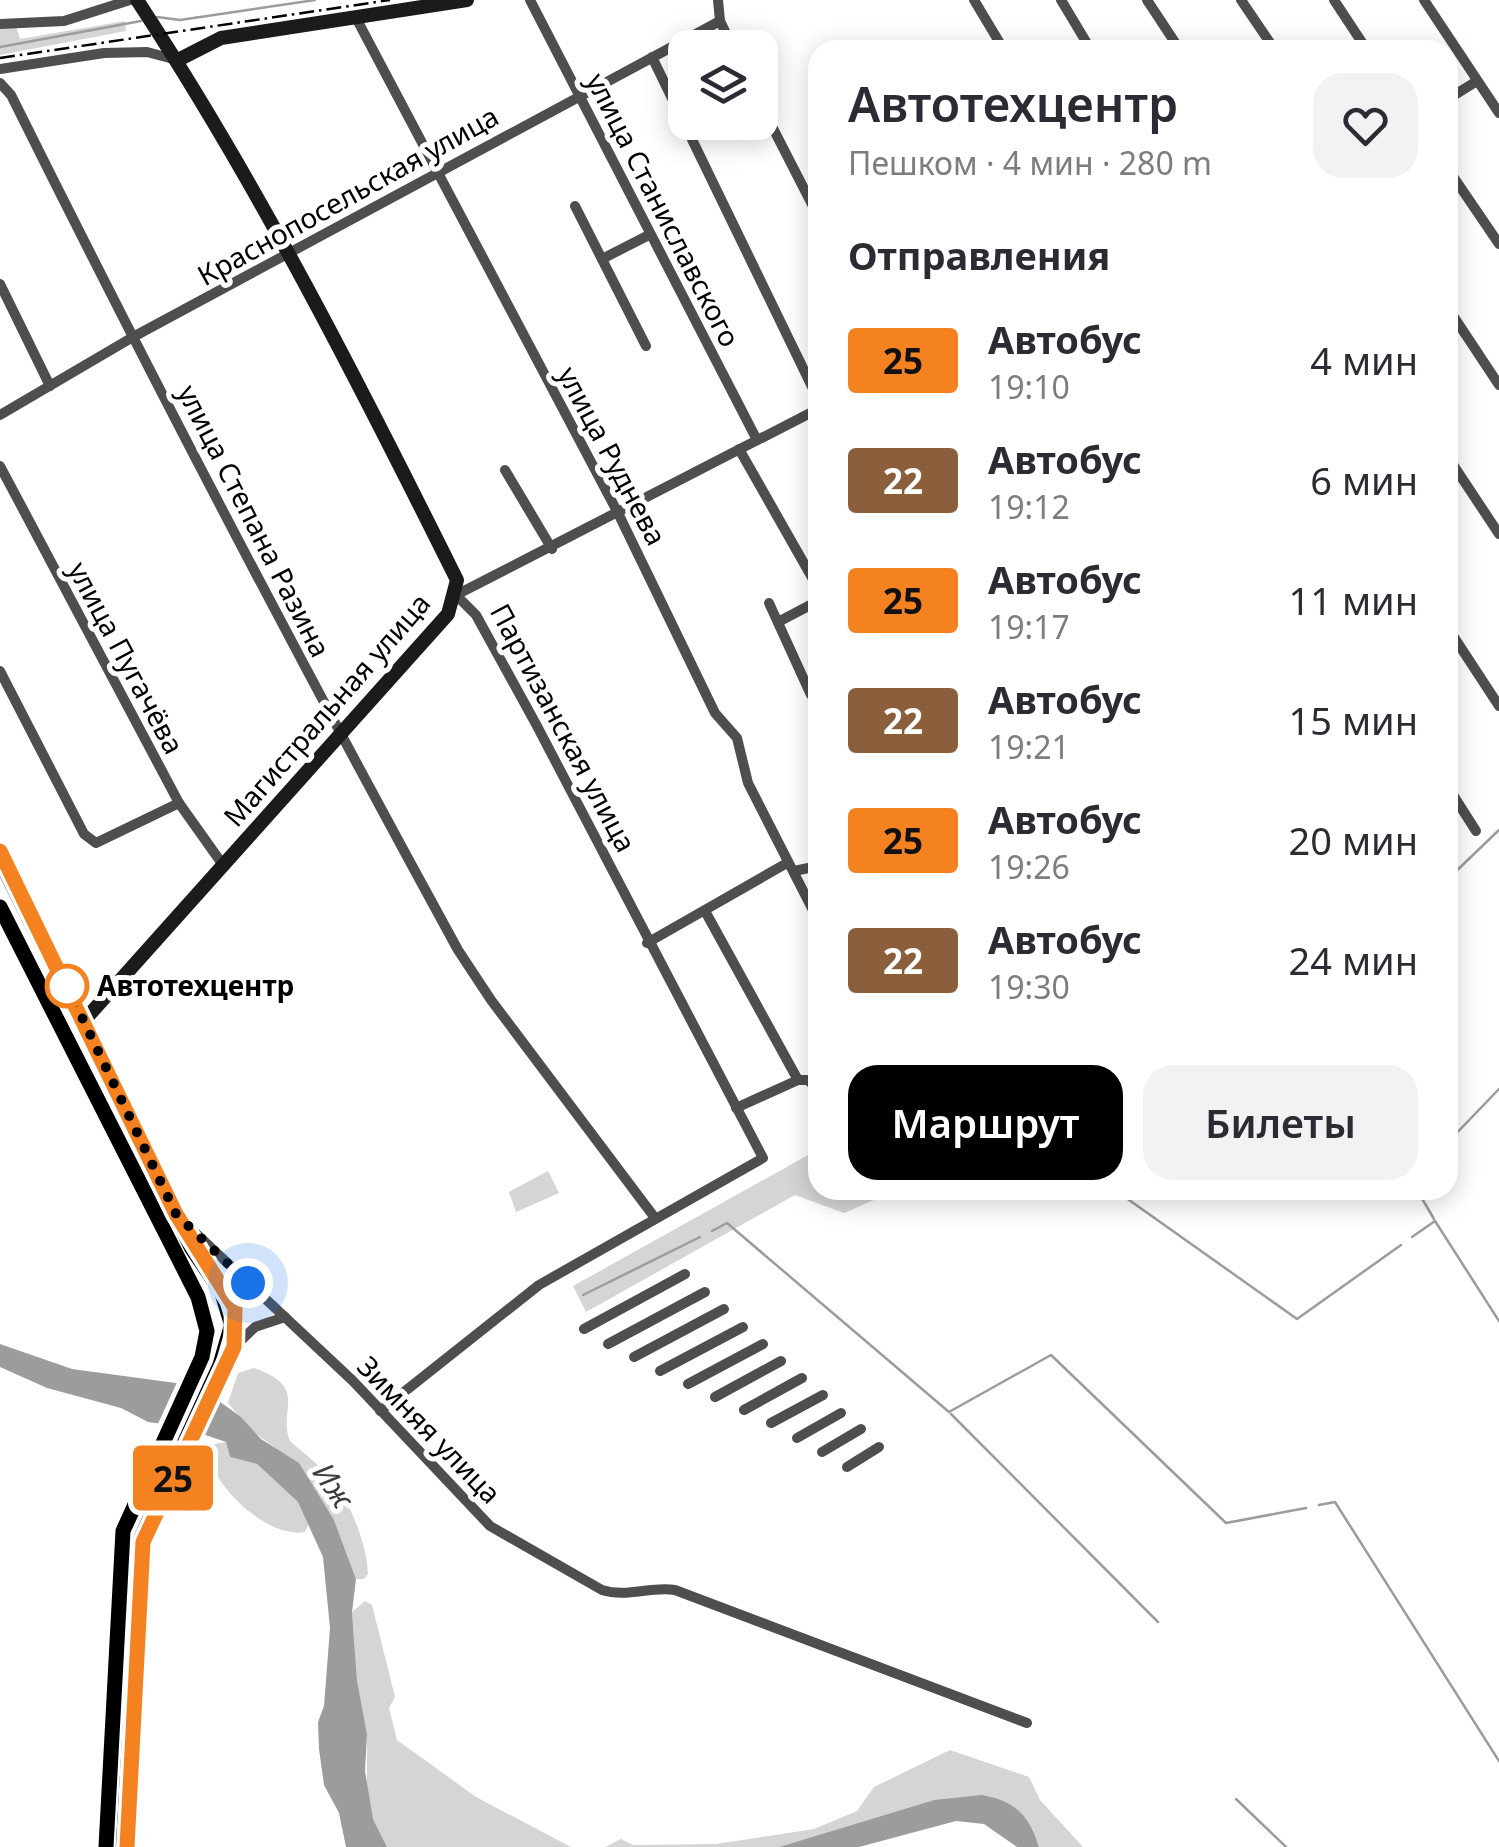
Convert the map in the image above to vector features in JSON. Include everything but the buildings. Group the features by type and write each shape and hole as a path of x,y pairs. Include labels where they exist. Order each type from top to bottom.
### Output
{"main road":[{"path":"0,851 176,1214 228,1293 237,1327 234,1347 143,1542 127,1847"},
{"path":"0,907 198,1297 208,1331 202,1357 129,1509 118,1568 106,1847"},
{"name":"Магистральная улица","path":"68,1038 81,1024"}],"street":[{"path":"0,24 64,21 134,0"},
{"name":"Партизанская улица","path":"134,0 178,60 288,254 457,580 456,596 476,615 537,726 763,1158 655,1218"},
{"path":"0,70 104,53 147,52 178,60 221,38 467,0"},
{"name":"улица Станиславского","path":"530,0 757,440"},
{"path":"718,0 724,30"},
{"path":"974,0 998,40"},
{"path":"1061,0 1084,40"},
{"path":"1148,0 1174,40"},
{"path":"1241,0 1268,40"},
{"path":"1334,0 1361,40"},
{"path":"1424,0 1450,40"},
{"name":"улица Руднева","path":"354,16 618,513 715,713 737,738 748,783 808,900"},
{"name":"Краснопосельская улица","path":"0,415 133,338 720,21"},
{"path":"1458,52 1499,113"},
{"path":"652,57 808,379"},
{"path":"1458,93 1477,81"},
{"name":"улица Степана Разина","path":"0,83 10,95 196,468 490,1000 655,1218"},
{"path":"778,138 808,197"},
{"path":"1458,184 1499,244"},
{"path":"575,206 646,346"},
{"path":"602,260 650,235"},
{"path":"0,284 50,386"},
{"path":"1458,323 1499,385"},
{"name":"Магистральная улица","path":"81,1024 342,737 448,614 456,596 808,414"},
{"path":"739,449 808,570"},
{"name":"улица Пугачёва","path":"0,466 179,803 223,865"},
{"path":"505,470 552,549"},
{"path":"1458,471 1499,534"},
{"path":"770,603 808,687"},
{"path":"778,622 808,606"},
{"path":"1458,643 1499,706"},
{"path":"0,672 84,834 96,843 179,803"},
{"path":"1458,803 1476,831"},
{"path":"648,942 791,867 808,866"},
{"path":"704,910 798,1080"},
{"path":"736,1108 798,1080 808,1080"},
{"name":"Зимняя улица","path":"176,1214 380,1411 490,1526 602,1590 617,1595 661,1588 675,1590 1027,1723"},
{"path":"380,1411 538,1285 655,1218"},
{"path":"584,1329 685,1274"},
{"path":"608,1344 704,1292"},
{"path":"634,1357 724,1309"},
{"path":"234,1347 255,1328 285,1318"},
{"path":"660,1370 743,1327"},
{"path":"688,1384 763,1344"},
{"path":"715,1396 782,1361"},
{"path":"744,1410 802,1378"},
{"path":"772,1424 823,1395"},
{"path":"797,1438 842,1413"},
{"path":"822,1452 861,1430"},
{"path":"847,1467 879,1446"}],"shaded area":[{"path":"125,21 126,31 0,55 0,29 16,26 20,39"},
{"path":"808,1155 808,1200 795,1195 586,1312 573,1286"},
{"path":"548,1171 559,1193 516,1212 509,1192"},
{"path":"809,1200 874,1200 844,1213"},
{"name":"Иж","path":"0,1344 72,1369 198,1386 241,1417 261,1439 299,1463 334,1520 356,1579 352,1612 357,1680 367,1734 365,1771 373,1819 387,1847 346,1847 339,1813 324,1785 318,1722 324,1706 330,1628 323,1557 298,1502 257,1464 230,1457 226,1442 179,1426 148,1422 121,1408 47,1388 0,1367"},
{"path":"254,1368 281,1383 287,1392 290,1441 327,1473 345,1499 364,1550 368,1574 364,1579 356,1579 334,1520 274,1447 250,1429 228,1403 238,1373"},
{"path":"226,1442 230,1457 257,1464 298,1502 310,1521 305,1532 276,1528 232,1495 212,1467 208,1453 214,1444"},
{"path":"365,1601 372,1605 395,1697 389,1708 397,1740 476,1797 571,1847 387,1847 373,1819 367,1791 367,1734 357,1680 352,1612"},
{"path":"950,1750 1029,1777 1040,1800 1083,1847 1039,1847 1036,1838 934,1800 779,1847 605,1847 621,1839 633,1845 716,1844 814,1829 857,1811 874,1787"},
{"path":"982,1795 1019,1811 1031,1826 1039,1847 1017,1847 984,1824 956,1821 859,1847 779,1847 934,1800"}],"pier":[{"path":"179,1378 200,1381 218,1394 199,1436 156,1428"}],"waterway":[{"path":"157,17 180,20 315,0"},
{"path":"0,47 141,21"},
{"path":"1458,869 1499,830"},
{"path":"1458,1132 1499,1089"},
{"path":"1129,1200 1297,1319 1401,1245"},
{"path":"1423,1200 1434,1219"},
{"path":"1412,1237 1435,1221 1499,1321"},
{"path":"712,1231 727,1223 949,1412 1051,1355 1226,1523 1306,1508"},
{"path":"583,1295 700,1237"},
{"path":"951,1414 1158,1622"},
{"path":"1319,1505 1335,1502 1499,1761"},
{"path":"1236,1799 1286,1847"}],"tram line":[{"path":"0,874 186,1251 216,1295 225,1325 214,1363 135,1536 117,1847"}],"railway":[{"path":"0,58 390,0"}],"bus line":[{"name":"25","path":"0,851 176,1214 235,1308 234,1347 143,1542 127,1847"}],"place":[{"name":"Автотехцентр","path":"67,986"}],"route":[{"path":"67,986 81,1024 176,1214 248,1283"}]}
